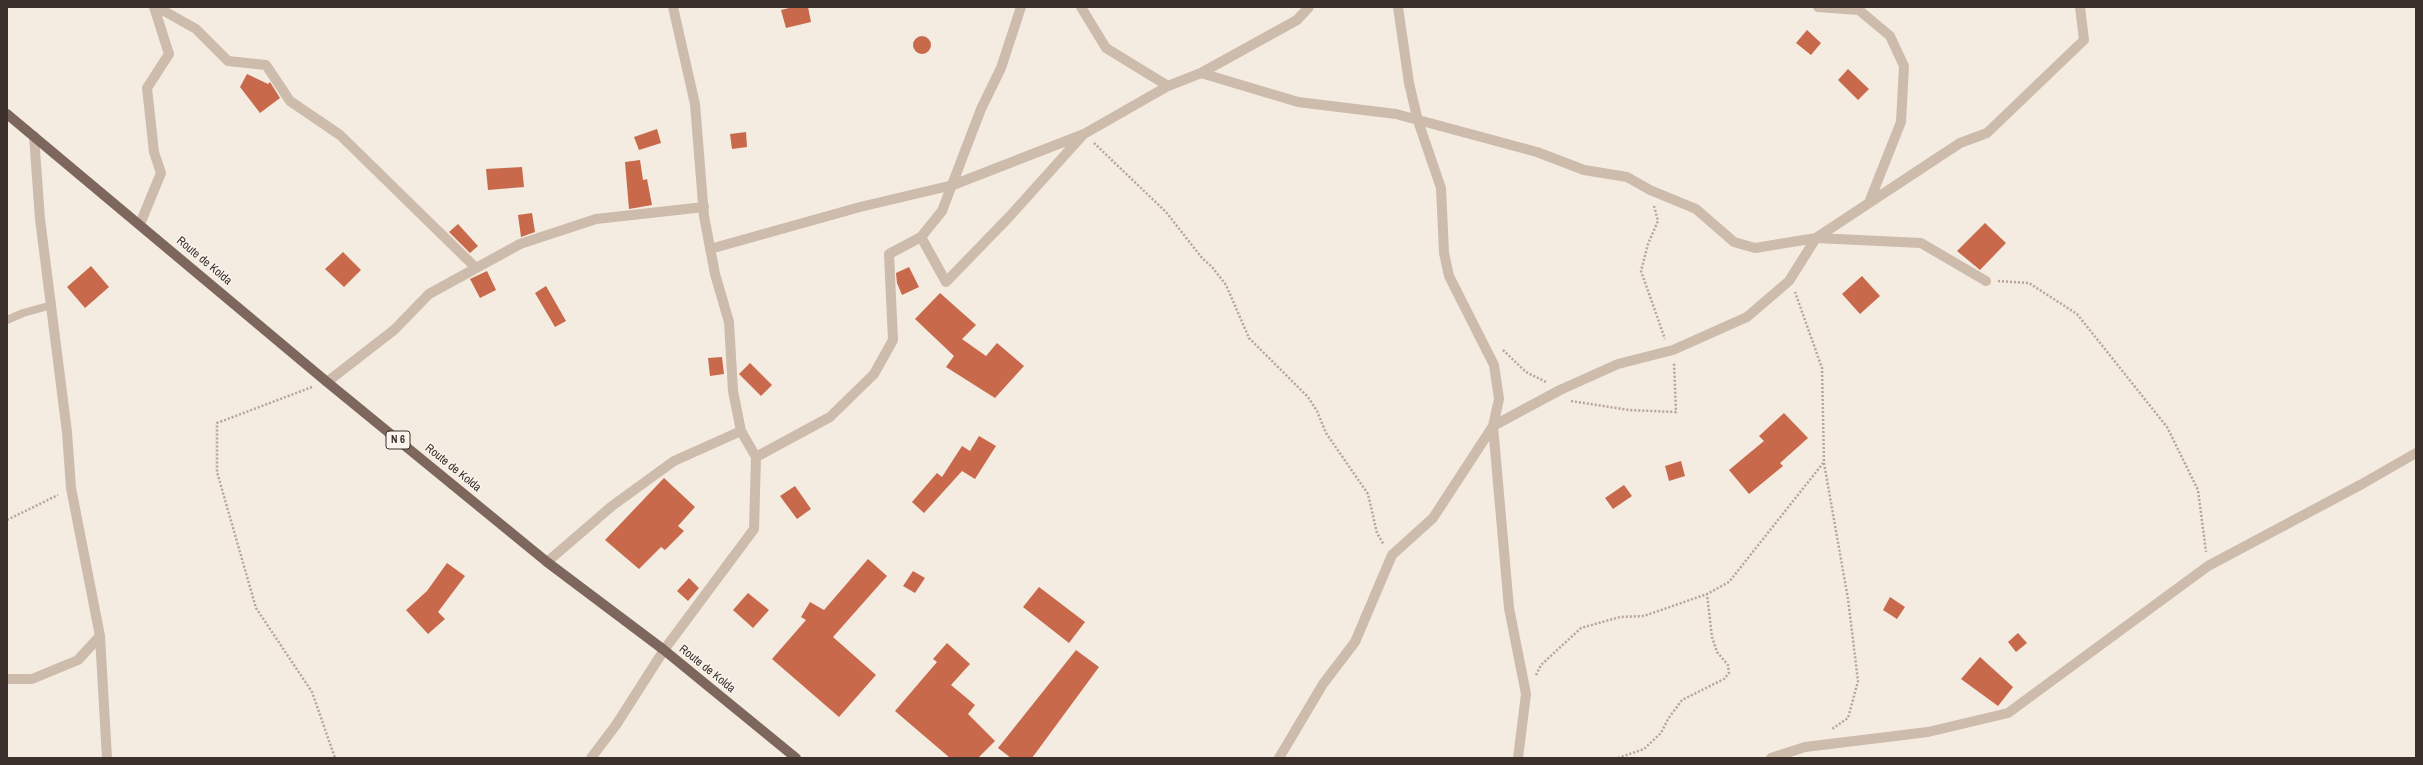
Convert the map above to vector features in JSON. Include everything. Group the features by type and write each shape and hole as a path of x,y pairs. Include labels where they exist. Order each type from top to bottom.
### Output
{"main road":[{"name":"Route de Kolda","path":"7,114 327,382 547,562 664,650 796,758"}],"street":[{"path":"140,224 161,173 154,152 147,88 169,54 154,7"},
{"path":"157,7 196,29 228,61 266,65 290,101 340,135 475,267"},
{"path":"591,758 616,725 664,650 754,529 756,457 741,430 733,390 729,322 710,249 697,154 695,104 673,7"},
{"path":"756,457 830,417 874,374 893,340 889,254 921,237 942,211 981,109 1001,68 1020,7"},
{"path":"1081,7 1106,48 1168,86"},
{"path":"710,249 953,185 1084,134 1168,86 1201,73 1297,20 1309,7"},
{"path":"1398,7 1409,83 1418,120 1441,188 1444,253 1449,276 1494,365 1499,399 1493,426 1509,608 1526,694 1518,758"},
{"path":"1818,7 1859,10 1890,36 1904,66 1901,122 1870,200"},
{"path":"1279,758 1322,684 1355,642 1392,555 1433,518 1493,426 1560,390 1618,364 1673,350 1747,317 1789,281 1816,238 1870,200 1960,143 1987,134 2084,40 2080,7"},
{"path":"1201,73 1298,102 1396,114 1537,152 1584,170 1627,177 1650,190 1696,209 1734,242 1755,248 1816,238 1921,243 1986,281"},
{"path":"921,237 946,282 1009,217 1084,134"},
{"path":"34,136 40,219 52,305 71,488 100,636 107,758"},
{"path":"327,382 394,330 429,294 475,267 520,244 596,219 704,208"},
{"path":"547,562 612,506 674,461 741,430"},
{"path":"1771,758 1805,748 1928,732 2008,713 2208,566 2362,484 2416,453"},
{"path":"7,679 32,679 78,660 100,636"}],"lane":[{"path":"7,320 23,312 52,305"}],"path":[{"path":"1084,134 1166,212 1226,285 1249,338 1308,397 1317,411 1326,433 1368,494 1377,533 1392,555"},
{"path":"1500,347 1526,372 1560,390 1565,400 1629,410 1676,412 1673,350 1665,341 1641,271 1648,244 1658,221 1650,190"},
{"path":"1789,281 1795,290 1822,368 1824,462 1848,599 1858,681 1848,718 1830,731"},
{"path":"1986,281 2029,283 2077,314 2167,427 2198,490 2208,566"},
{"path":"327,382 217,423 217,472 256,608 312,692 335,758"},
{"path":"1526,694 1541,665 1581,628 1620,617 1644,616 1707,594 1729,582 1824,462"},
{"path":"7,520 71,488"},
{"path":"1618,758 1644,749 1661,733 1668,719 1682,700 1724,679 1729,673 1728,665 1718,652 1712,637 1707,594"}],"building":[{"path":"793,7 808,7 811,22 786,28 781,10"},
{"path":"1807,30 1821,43 1811,55 1796,43"},
{"path":"918,36 926,36 931,41 929,52 926,54 918,54 913,49 913,41"},
{"path":"1848,69 1869,89 1858,100 1838,80"},
{"path":"247,74 268,84 270,82 280,98 260,113 240,87"},
{"path":"657,129 661,143 639,150 634,137"},
{"path":"746,132 747,147 732,149 730,134"},
{"path":"640,160 643,180 647,179 652,205 629,209 625,162"},
{"path":"522,167 524,187 488,190 486,169"},
{"path":"532,213 535,232 521,237 518,215"},
{"path":"1985,223 2006,243 1980,270 1957,251"},
{"path":"458,224 478,246 470,253 449,232"},
{"path":"343,252 361,270 344,287 325,269"},
{"path":"91,266 109,287 85,308 67,287"},
{"path":"909,267 919,287 902,295 897,283 896,273"},
{"path":"487,271 496,290 480,298 470,279"},
{"path":"1862,276 1880,296 1860,314 1842,294"},
{"path":"546,286 566,321 555,327 535,293"},
{"path":"940,293 976,325 962,339 986,356 997,343 1024,366 995,398 946,367 954,356 915,319"},
{"path":"722,357 724,374 710,376 708,358"},
{"path":"750,363 772,385 761,396 739,374"},
{"path":"1784,413 1808,438 1780,463 1783,466 1749,494 1729,470 1764,441 1759,436"},
{"path":"979,436 996,446 975,479 962,471 924,513 912,502 937,473 942,477 962,446 970,451"},
{"path":"1681,461 1685,476 1669,481 1665,466"},
{"path":"664,478 695,507 678,526 684,531 665,550 661,547 639,569 605,540"},
{"path":"1624,485 1632,496 1613,509 1605,498"},
{"path":"795,486 811,509 797,519 780,496"},
{"path":"868,559 887,576 833,637 876,675 839,717 772,659 806,620 801,617 810,602 824,610"},
{"path":"447,563 465,576 438,612 445,619 428,634 406,610 427,591"},
{"path":"913,571 925,578 915,593 903,586"},
{"path":"689,578 699,588 688,601 677,591"},
{"path":"1039,587 1085,622 1069,643 1023,607"},
{"path":"748,593 769,610 753,628 733,610"},
{"path":"1890,597 1905,607 1897,619 1883,610"},
{"path":"2018,633 2027,643 2016,652 2008,642"},
{"path":"947,643 970,664 951,685 975,705 968,714 995,741 978,758 950,758 895,711 937,662 933,659"},
{"path":"1076,650 1099,667 1032,758 1011,758 998,748"},
{"path":"1980,657 2013,687 1998,706 1961,679"}]}
